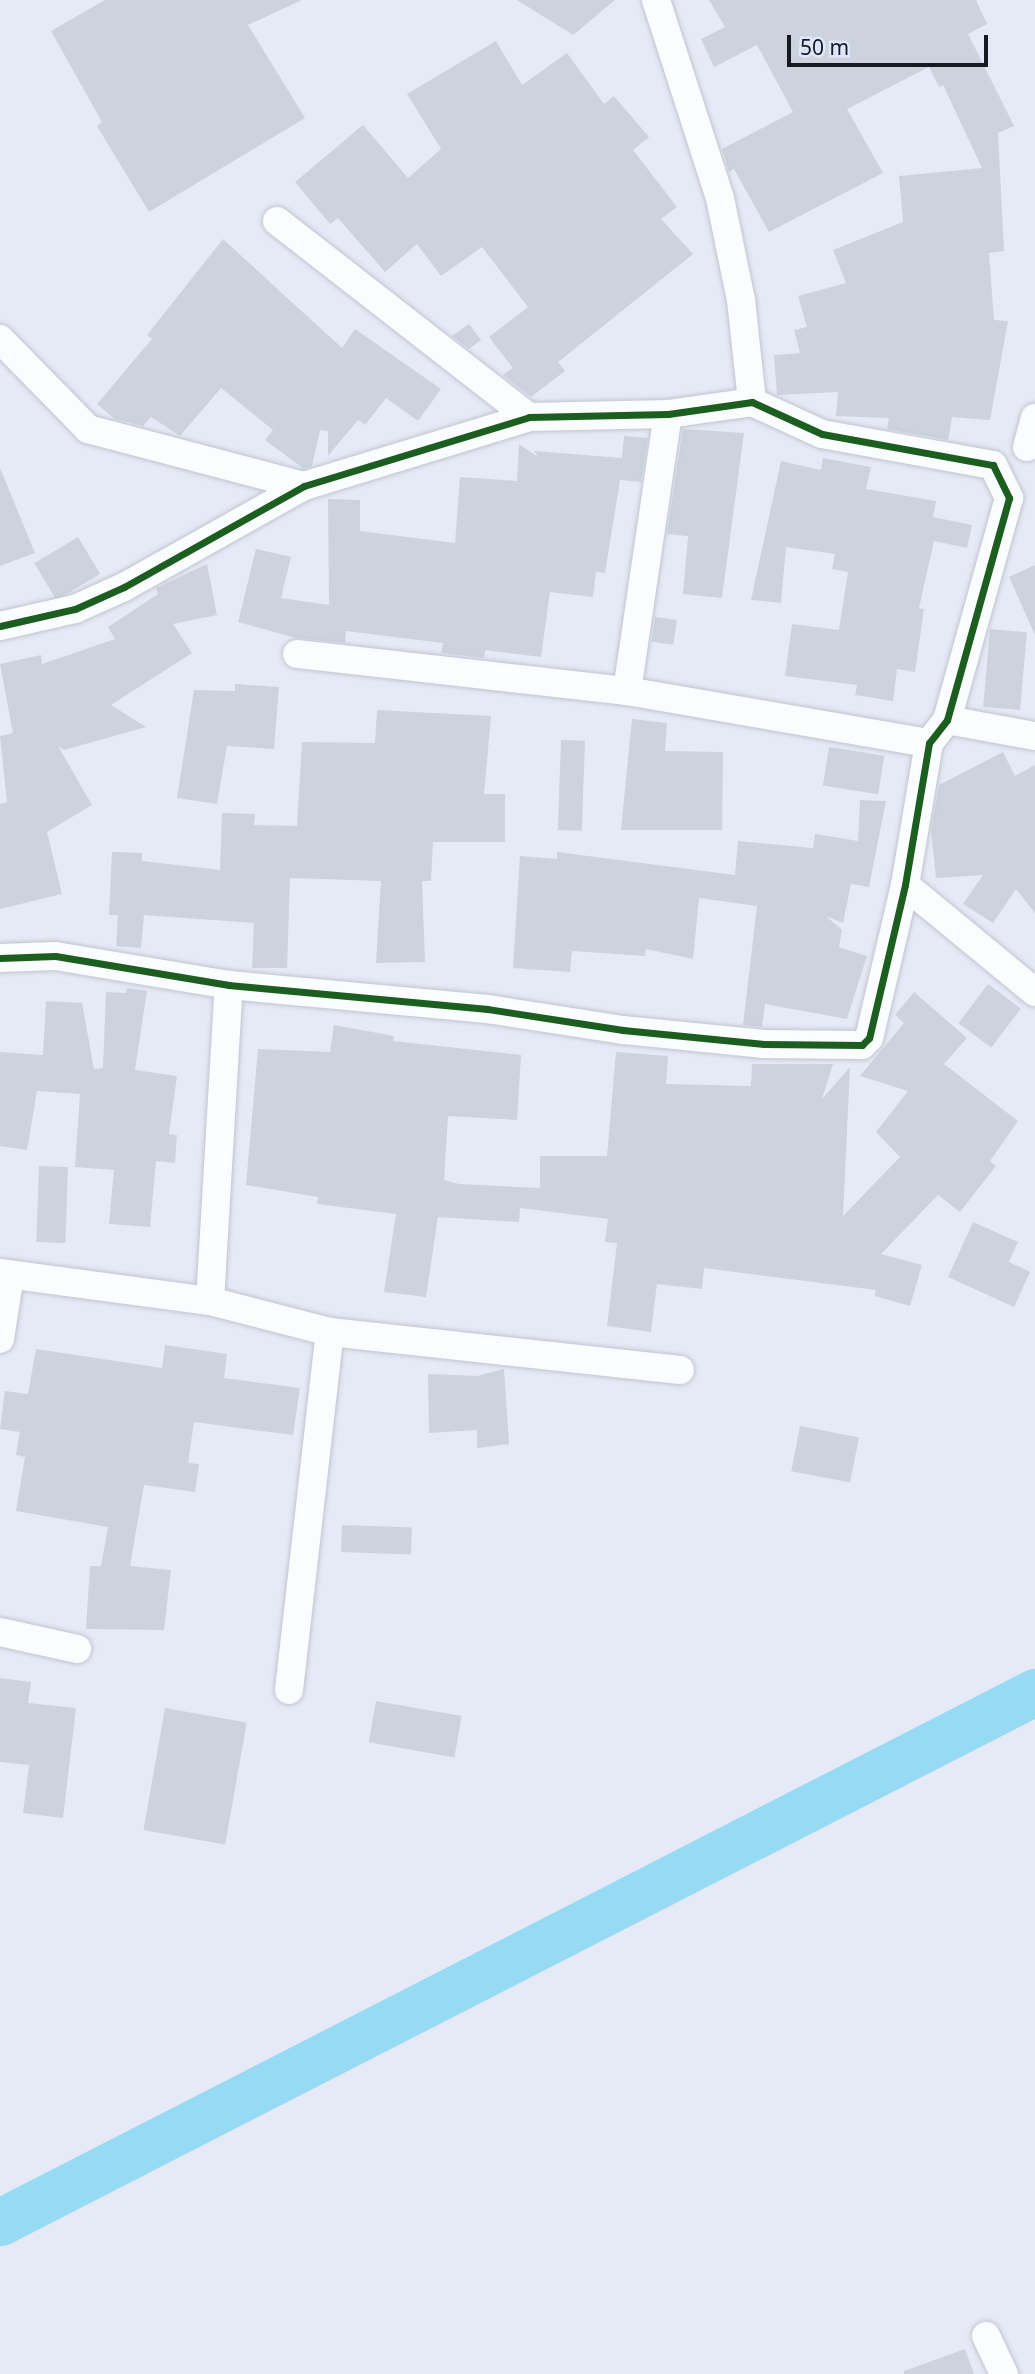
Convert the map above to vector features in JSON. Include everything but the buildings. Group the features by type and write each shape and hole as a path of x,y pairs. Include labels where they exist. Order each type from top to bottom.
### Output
{"street":[{"path":"656,0 720,198 741,300 752,402"},
{"path":"277,221 529,417"},
{"path":"0,339 88,429 304,485"},
{"path":"0,626 75,609 124,587 304,485 529,417 668,414 752,402 822,434 993,465 1005,480 1009,498 947,720 929,743 905,885 869,1038 854,1048 623,1030 487,1009 229,985 55,956 0,958"},
{"path":"627,691 668,414"},
{"path":"1027,447 1035,418"},
{"path":"297,654 627,691 929,743"},
{"path":"947,720 1035,736"},
{"path":"905,885 1035,992"},
{"path":"210,1301 229,985"},
{"path":"0,1339 5,1274 210,1301 330,1332 680,1370"},
{"path":"289,1690 330,1332"},
{"path":"0,1632 77,1649"},
{"path":"986,2336 1004,2374"}],"waterway":[{"path":"0,2222 1035,1692"}],"cycle path":[{"path":"0,626 75,609 124,587 304,486 529,417 668,414 752,402 822,434 993,465 1009,498 947,720 929,743 905,885 869,1038 862,1045 764,1044 623,1030 487,1009 229,985 55,956 0,958"}]}
